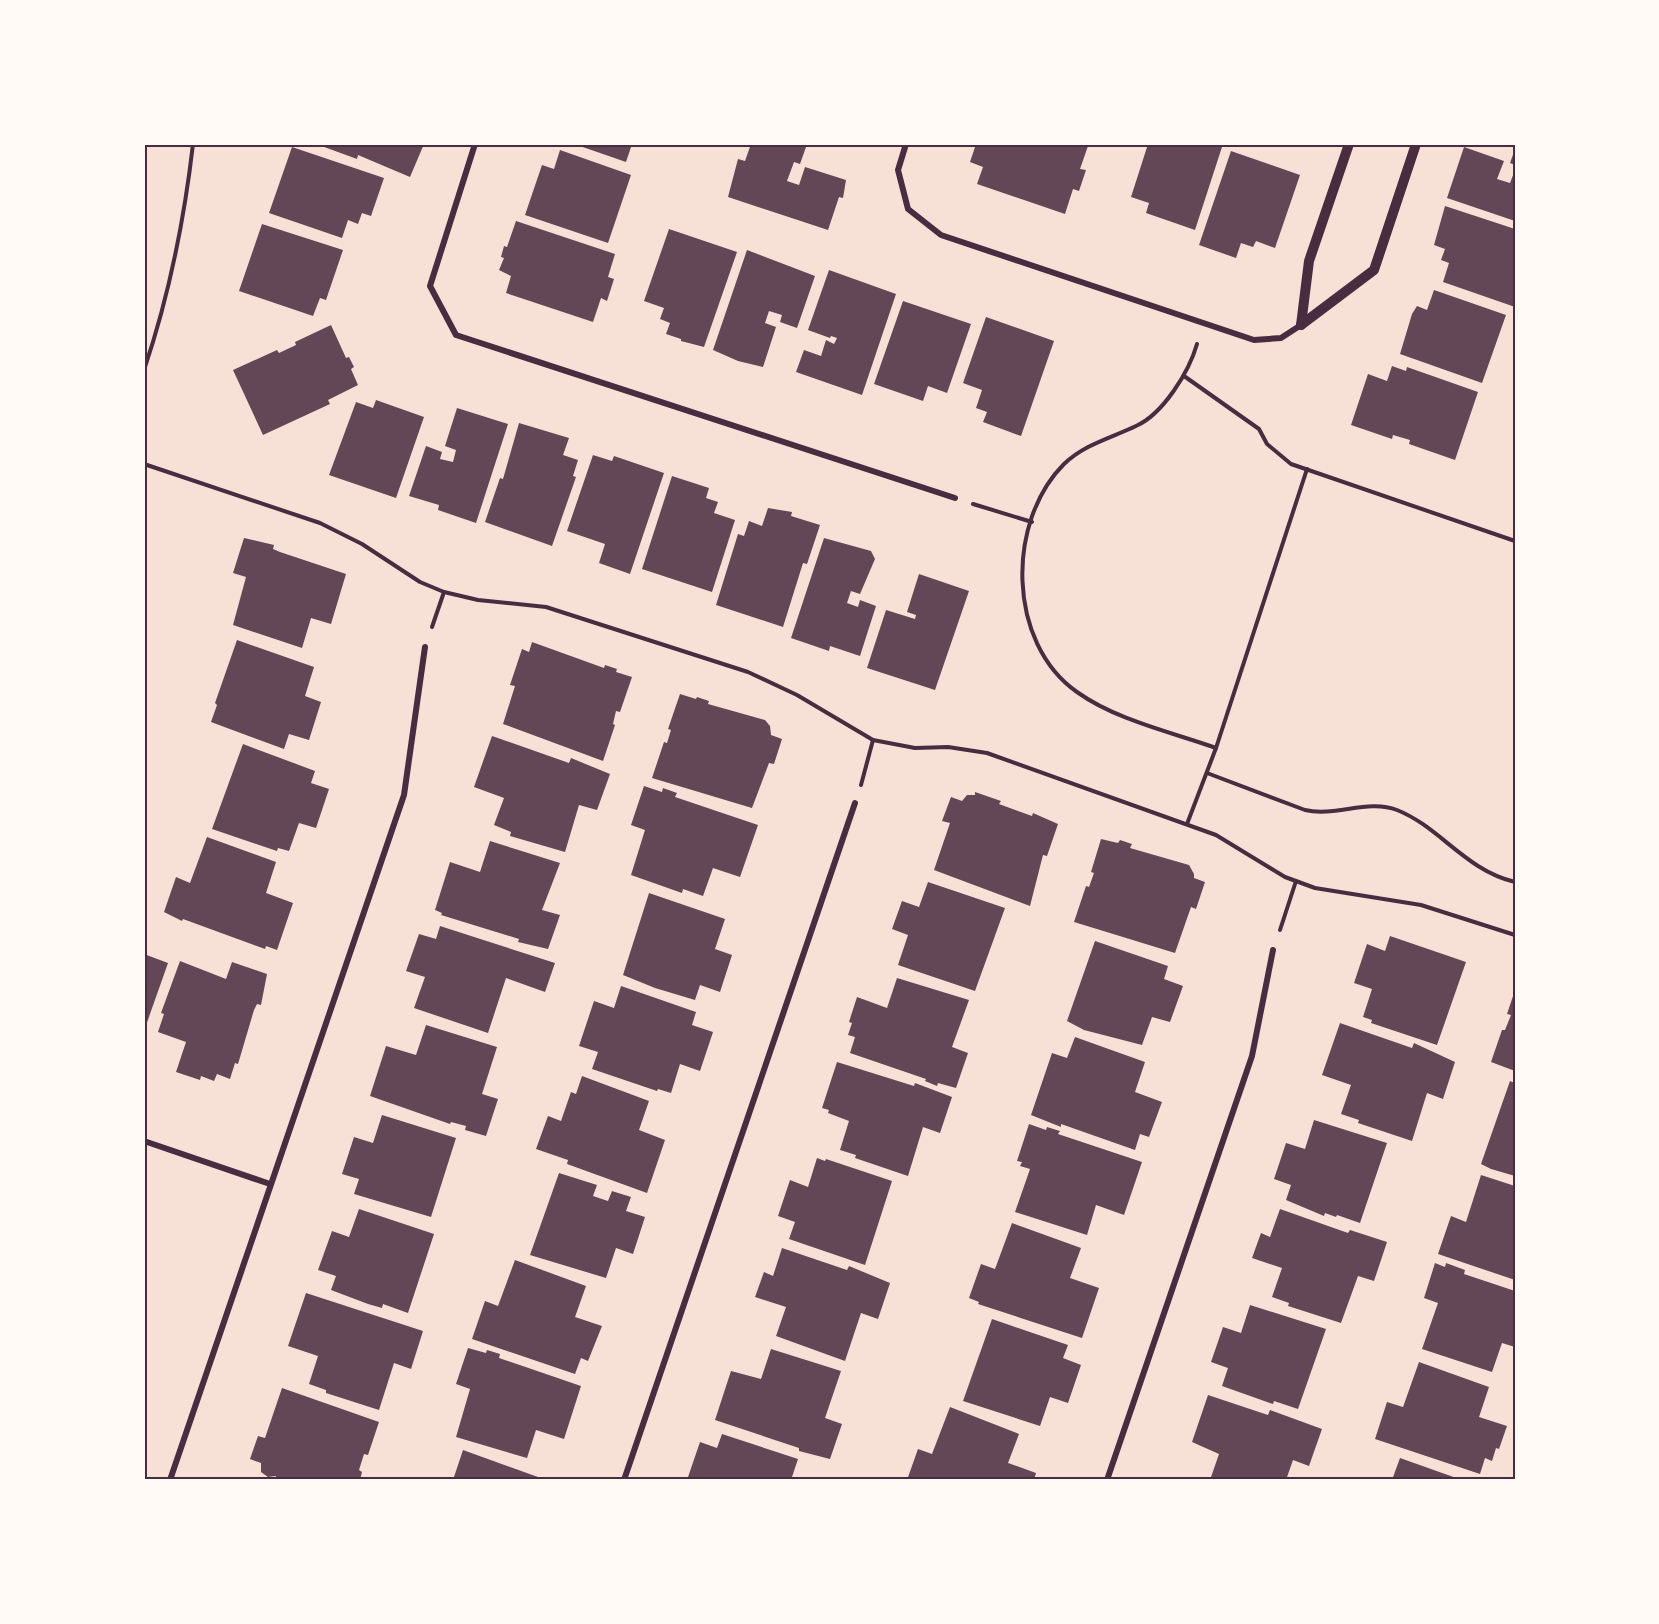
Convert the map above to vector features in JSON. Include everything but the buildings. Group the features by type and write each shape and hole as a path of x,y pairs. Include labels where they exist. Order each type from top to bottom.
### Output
{"street":[{"path":"475,144 430,286 456,335 955,498"},
{"path":"906,144 898,170 908,208 941,235 1254,340 1281,338 1374,270 1416,144"},
{"path":"1301,325 1310,261 1349,144"},
{"path":"170,1480 404,795 425,647"},
{"path":"624,1480 855,803"},
{"path":"1107,1480 1251,1056 1274,950"},
{"path":"144,1141 270,1184"}],"path":[{"path":"144,370 164,311 176,257 187,203 193,144"},
{"path":"1203,323 1190,366 1173,393 1139,425 1086,447 1064,465 1047,487 1032,522 1023,556 1023,590 1028,621 1042,652 1063,681 1076,692 1100,705 1216,748"},
{"path":"1184,376 1258,429 1267,444 1279,456 1307,469 1515,541"},
{"path":"144,464 320,524 362,544 420,582 444,592 478,600 546,607 748,672 797,695 873,740 915,748 948,747 987,753 1230,841 1262,863 1315,888 1421,905 1515,935"},
{"path":"1187,824 1216,748 1307,469"},
{"path":"955,498 1032,522"},
{"path":"441,601 444,592"},
{"path":"855,803 873,740"},
{"path":"1207,773 1322,814 1373,807 1395,809 1414,819 1475,865 1500,878 1515,882"},
{"path":"1274,950 1296,881"}]}
